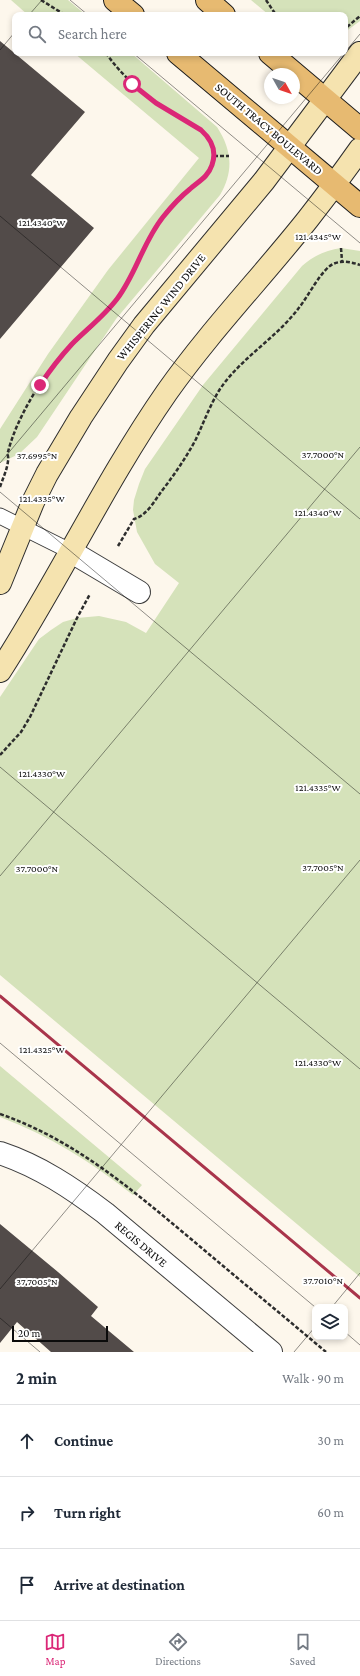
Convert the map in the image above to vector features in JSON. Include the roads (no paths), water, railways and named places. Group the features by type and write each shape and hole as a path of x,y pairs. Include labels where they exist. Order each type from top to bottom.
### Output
{"main road":[{"path":"115,0 129,12"},
{"path":"206,0 220,12"},
{"name":"SOUTH TRACY BOULEVARD","path":"182,56 360,206"},
{"path":"274,56 360,129"}],"street":[{"name":"WHISPERING WIND DRIVE","path":"0,584 33,502 63,446 118,360 154,313 264,181 360,53"},
{"path":"0,671 33,618 70,551 127,454 168,391 190,362 308,219 360,150"},
{"path":"70,551 139,592"},
{"name":"REGIS DRIVE","path":"0,1153 48,1174 105,1213 271,1352"}],"lane":[{"path":"0,516 70,551"}],"railway":[{"path":"0,996 360,1298"}]}
